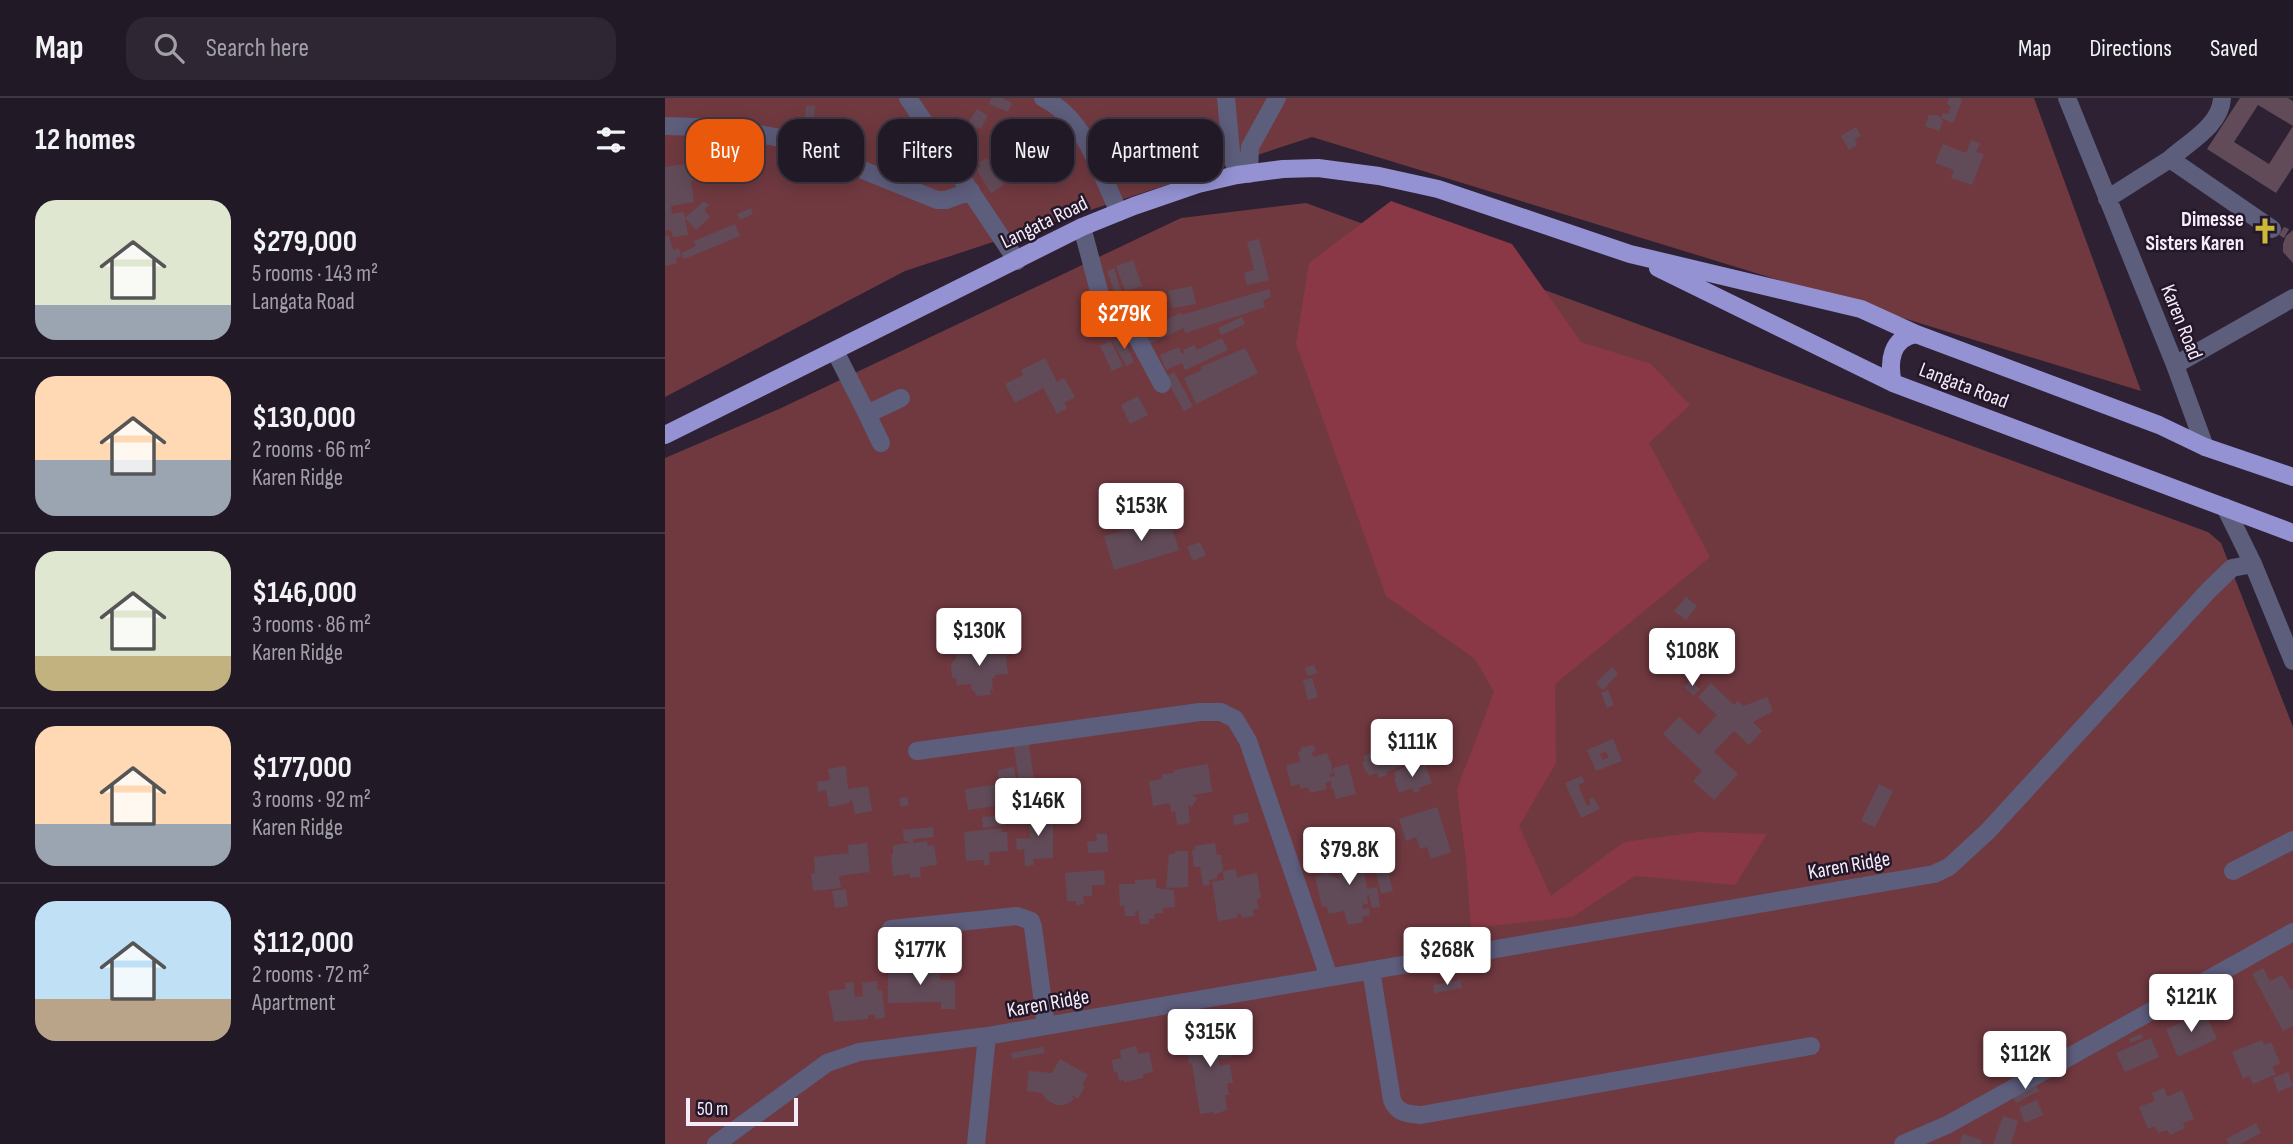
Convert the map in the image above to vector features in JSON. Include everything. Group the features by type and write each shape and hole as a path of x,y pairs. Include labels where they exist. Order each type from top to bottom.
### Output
{"main road":[{"name":"Langata Road","path":"665,435 1082,227 1198,184 1283,169 1318,168 1379,176 1438,189 1630,254 1861,309 1916,334 2159,425 2205,447 2293,477"},
{"name":"Langata Road","path":"1630,254 1893,383 2293,533"},
{"path":"1893,383 1891,355 1902,340 1916,334"}],"street":[{"path":"908,98 1017,261"},
{"path":"1043,98 1059,106 1078,125 1119,212"},
{"path":"1226,98 1231,151 1243,175"},
{"path":"1243,175 1250,147 1277,98"},
{"name":"Karen Road","path":"2067,98 2175,365 2205,447"},
{"path":"2107,199 2169,159 2212,123 2221,108 2222,98"},
{"path":"667,125 726,128 786,139 937,200 946,200 971,191"},
{"path":"2169,159 2272,229"},
{"path":"1082,227 1099,290 1101,313 1108,323 1123,324 1133,330 1162,384"},
{"path":"2175,365 2293,298"},
{"path":"835,351 881,443"},
{"path":"867,414 901,398"},
{"path":"2225,507 2253,564 2293,661"},
{"name":"Karen Ridge","path":"716,1144 806,1076 833,1060 859,1052 987,1036 1934,874 1949,867 1988,831 2209,590 2232,568 2253,564"},
{"path":"917,751 1200,712 1221,712 1235,719 1248,741 1262,776 1329,977"},
{"path":"2233,871 2293,840"},
{"path":"891,929 1017,916 1031,920 1046,1026"},
{"path":"1903,1144 1947,1125 2293,932"},
{"path":"1371,970 1392,1100 1395,1108 1406,1114 1421,1115 1811,1046"},
{"path":"976,1144 987,1036"}],"shaded area":[{"path":"665,98 2034,98 2141,391 1312,137 1223,166 1223,119 1088,119 1088,182 1175,182 905,271 665,397"},
{"path":"1391,201 1512,244 1581,342 1651,364 1690,405 1649,443 1710,557 1555,684 1556,763 1519,826 1551,896 1624,842 1699,832 1767,834 1735,885 1635,876 1572,917 1471,928 1457,789 1494,692 1475,659 1386,596 1296,344 1309,263"},
{"path":"1306,203 2208,532 2221,543 2293,727 2293,1144 665,1144 665,458 779,409 1181,218"}],"building":[{"path":"991,98 1002,98 1012,103 1008,112 989,104"},
{"path":"1949,98 1960,98 1962,101 1953,123 1941,118 1943,113 1948,114 1951,106 1947,104"},
{"path":"2240,98 2288,98 2293,101 2293,126 2293,167 2276,193 2207,149","holes":["2258,105 2293,126 2269,164 2234,142"]},
{"path":"806,106 815,106 814,118 805,117"},
{"path":"977,109 988,116 981,129 977,127 977,119 971,119"},
{"path":"1929,115 1938,115 1943,121 1939,131 1925,126"},
{"path":"1856,127 1861,136 1855,139 1857,145 1849,150 1841,136"},
{"path":"1971,140 1980,143 1976,152 1984,154 1972,185 1951,178 1954,170 1935,163 1943,144 1966,153"},
{"path":"987,158 991,164 991,182 1002,182 1004,185 991,193 977,171 981,166 978,163"},
{"path":"686,164 686,182 691,182 694,202 671,206 672,214 684,212 688,235 673,237 671,230 665,231 665,167"},
{"path":"704,201 709,205 704,210 710,217 696,230 685,218"},
{"path":"751,208 753,214 740,220 737,214"},
{"path":"735,224 740,236 684,259 681,253 696,246 694,241"},
{"path":"2284,227 2289,229 2284,238 2279,235"},
{"path":"2293,230 2293,263 2283,252 2283,244 2286,236"},
{"path":"669,235 673,250 679,248 681,256 676,258 677,263 665,266 665,236"},
{"path":"1259,239 1269,280 1247,285 1244,273 1254,270 1247,242"},
{"path":"1133,260 1142,286 1125,291 1116,266"},
{"path":"1114,268 1122,294 1116,296 1107,271"},
{"path":"1192,286 1196,304 1172,308 1168,291"},
{"path":"1269,289 1271,297 1263,300 1265,307 1185,333 1184,328 1147,345 1140,330 1181,313 1182,315"},
{"path":"1136,292 1140,302 1130,307 1126,299"},
{"path":"1124,298 1129,308 1121,312 1117,301"},
{"path":"1242,317 1245,324 1221,335 1218,328"},
{"path":"1122,336 1134,362 1126,366 1113,341"},
{"path":"1222,338 1228,350 1185,370 1182,363 1166,370 1160,355 1179,347 1182,354 1185,353 1183,350 1194,345 1197,350"},
{"path":"1111,341 1123,366 1112,371 1100,346"},
{"path":"1245,348 1258,373 1196,404 1184,378 1202,370 1201,367"},
{"path":"1045,358 1057,382 1064,378 1075,397 1064,403 1067,408 1057,414 1043,388 1015,403 1005,384 1023,375 1021,370"},
{"path":"1174,372 1193,406 1184,411 1165,377"},
{"path":"1138,396 1148,415 1130,424 1121,405"},
{"path":"1169,517 1179,550 1114,570 1104,536"},
{"path":"1200,542 1206,555 1193,561 1187,547"},
{"path":"1686,597 1697,606 1686,620 1674,611"},
{"path":"993,644 994,655 1006,655 1008,674 995,675 995,678 992,678 991,695 976,696 971,684 957,685 956,678 952,678 951,663 956,659 956,652 963,651 963,647"},
{"path":"1314,665 1317,673 1308,676 1305,668"},
{"path":"1612,667 1618,674 1603,690 1596,683"},
{"path":"1312,678 1318,697 1308,700 1303,680"},
{"path":"1690,680 1700,689 1694,696 1684,687"},
{"path":"1711,683 1734,705 1738,701 1744,706 1767,697 1773,711 1753,722 1762,731 1749,745 1734,731 1714,752 1738,774 1714,800 1693,781 1702,771 1663,734 1679,717 1699,735 1717,715 1698,697"},
{"path":"1608,690 1614,705 1607,708 1601,693"},
{"path":"1613,739 1622,761 1596,771 1587,750","holes":["1606,751 1609,757 1603,760 1600,754"]},
{"path":"1383,743 1384,748 1394,745 1396,750 1399,749 1402,766 1379,778 1377,773 1369,776 1362,762 1365,761 1363,756 1373,753 1371,747"},
{"path":"1029,744 1035,789 1020,791 1014,746"},
{"path":"1314,745 1313,757 1327,753 1330,759 1333,773 1329,774 1330,777 1335,776 1333,768 1348,764 1356,794 1336,799 1333,788 1331,789 1331,781 1325,783 1327,789 1310,793 1308,787 1300,789 1300,784 1291,786 1286,765 1300,762 1300,748"},
{"path":"1208,764 1212,792 1192,795 1197,798 1192,807 1188,805 1190,823 1177,825 1175,811 1171,812 1170,803 1153,806 1149,781 1162,779 1162,774 1174,773 1174,770"},
{"path":"1413,764 1415,769 1425,765 1432,783 1414,793 1412,788 1399,793 1394,772"},
{"path":"846,766 848,789 868,786 872,811 855,814 852,800 850,803 829,807 826,790 818,792 817,782 830,780 828,769"},
{"path":"1014,767 1020,803 1003,805 1002,801 994,802 995,806 968,810 965,789 999,784 998,770"},
{"path":"1582,776 1585,782 1578,785 1587,806 1591,804 1589,799 1593,797 1600,809 1581,818 1565,783"},
{"path":"1879,784 1893,791 1875,827 1861,821"},
{"path":"907,797 909,805 901,807 899,798"},
{"path":"1437,807 1451,852 1431,859 1427,847 1420,849 1416,837 1406,841 1399,819"},
{"path":"1051,809 1052,818 1047,819 1047,825 1053,824 1053,858 1033,859 1034,865 1025,866 1024,849 1017,850 1016,839 1030,838 1028,811"},
{"path":"1248,813 1249,822 1234,825 1233,815"},
{"path":"1005,815 1006,825 983,828 982,817"},
{"path":"933,827 934,837 913,839 913,843 927,841 928,846 934,845 937,865 920,867 921,877 910,878 910,874 893,876 893,845 909,843 904,841 903,830"},
{"path":"1001,828 1001,832 1007,832 1008,851 989,852 990,865 984,865 984,860 966,861 964,832"},
{"path":"1096,834 1107,834 1108,852 1088,853 1087,842 1097,841"},
{"path":"867,843 870,872 839,876 841,888 813,891 811,874 815,873 814,857 849,853 848,845"},
{"path":"1215,843 1217,855 1221,855 1223,871 1217,874 1217,879 1209,880 1210,885 1203,886 1200,867 1194,867 1192,850 1195,850 1195,846"},
{"path":"1376,844 1378,856 1357,860 1358,864 1353,865 1354,872 1364,870 1367,889 1377,887 1380,907 1372,908 1369,895 1367,896 1368,904 1362,905 1363,909 1369,908 1370,915 1362,917 1363,922 1348,925 1344,911 1329,914 1326,906 1322,907 1315,877 1326,873 1340,880 1338,870 1345,869 1345,865 1340,866 1338,851"},
{"path":"1175,851 1188,851 1188,887 1166,888 1169,854 1175,854"},
{"path":"1385,858 1393,891 1381,894 1373,861"},
{"path":"1236,869 1237,877 1257,873 1261,898 1257,899 1259,909 1253,910 1254,916 1242,918 1241,914 1237,914 1237,918 1218,921 1212,882 1224,880 1223,871"},
{"path":"1104,870 1105,885 1092,885 1092,896 1083,896 1084,904 1076,905 1076,901 1067,901 1065,873"},
{"path":"1156,879 1156,888 1174,890 1175,907 1163,908 1163,913 1154,914 1155,919 1149,919 1149,924 1140,924 1138,911 1135,911 1136,916 1125,916 1124,906 1120,906 1119,884 1135,884 1135,880"},
{"path":"846,889 848,906 835,908 832,891"},
{"path":"912,962 922,962 922,972 940,972 940,980 955,980 955,1009 941,1009 941,1002 888,1003 888,970 912,970"},
{"path":"2263,968 2270,981 2282,975 2291,990 2293,989 2293,1026 2283,1031 2252,974"},
{"path":"1460,980 1462,988 1434,993 1433,985"},
{"path":"877,981 878,991 882,990 885,1018 875,1019 875,1014 868,1015 868,1019 834,1022 828,991 846,989 845,983 853,982 855,997 863,996 862,983"},
{"path":"2183,999 2188,1013 2176,1017 2171,1004"},
{"path":"2205,1012 2217,1039 2178,1057 2166,1029"},
{"path":"1228,1032 1232,1057 1219,1059 1220,1066 1230,1064 1233,1083 1227,1083 1227,1110 1200,1114 1192,1063 1189,1064 1184,1036"},
{"path":"2141,1034 2143,1038 2130,1043 2129,1039"},
{"path":"2151,1038 2159,1057 2125,1072 2116,1053"},
{"path":"2262,1040 2264,1045 2271,1042 2280,1063 2272,1067 2276,1074 2253,1084 2249,1076 2243,1079 2232,1052"},
{"path":"1136,1046 1138,1054 1149,1052 1153,1072 1143,1074 1143,1078 1119,1081 1117,1072 1114,1073 1112,1060 1121,1058 1120,1050"},
{"path":"1043,1047 1045,1053 1012,1059 1011,1053"},
{"path":"1060,1059 1088,1075 1078,1099 1070,1094 1074,1099 1072,1101 1056,1105 1042,1093 1027,1091 1029,1071 1052,1073"},
{"path":"2288,1072 2293,1086 2278,1092 2273,1078"},
{"path":"2033,1080 2039,1091 2016,1103 2010,1092"},
{"path":"2164,1088 2167,1097 2182,1090 2194,1119 2183,1123 2185,1128 2170,1135 2167,1130 2158,1133 2155,1126 2148,1129 2139,1107 2155,1101 2152,1093"},
{"path":"2037,1100 2043,1115 2025,1123 2019,1108"},
{"path":"2003,1116 2018,1121 2011,1144 1993,1144"},
{"path":"2256,1123 2261,1133 2240,1144 2229,1144 2226,1139"},
{"path":"1963,1134 1982,1140 1981,1144 1959,1144"}],"place":[{"name":"Dimesse Sisters Karen","path":"2265,231"}]}
